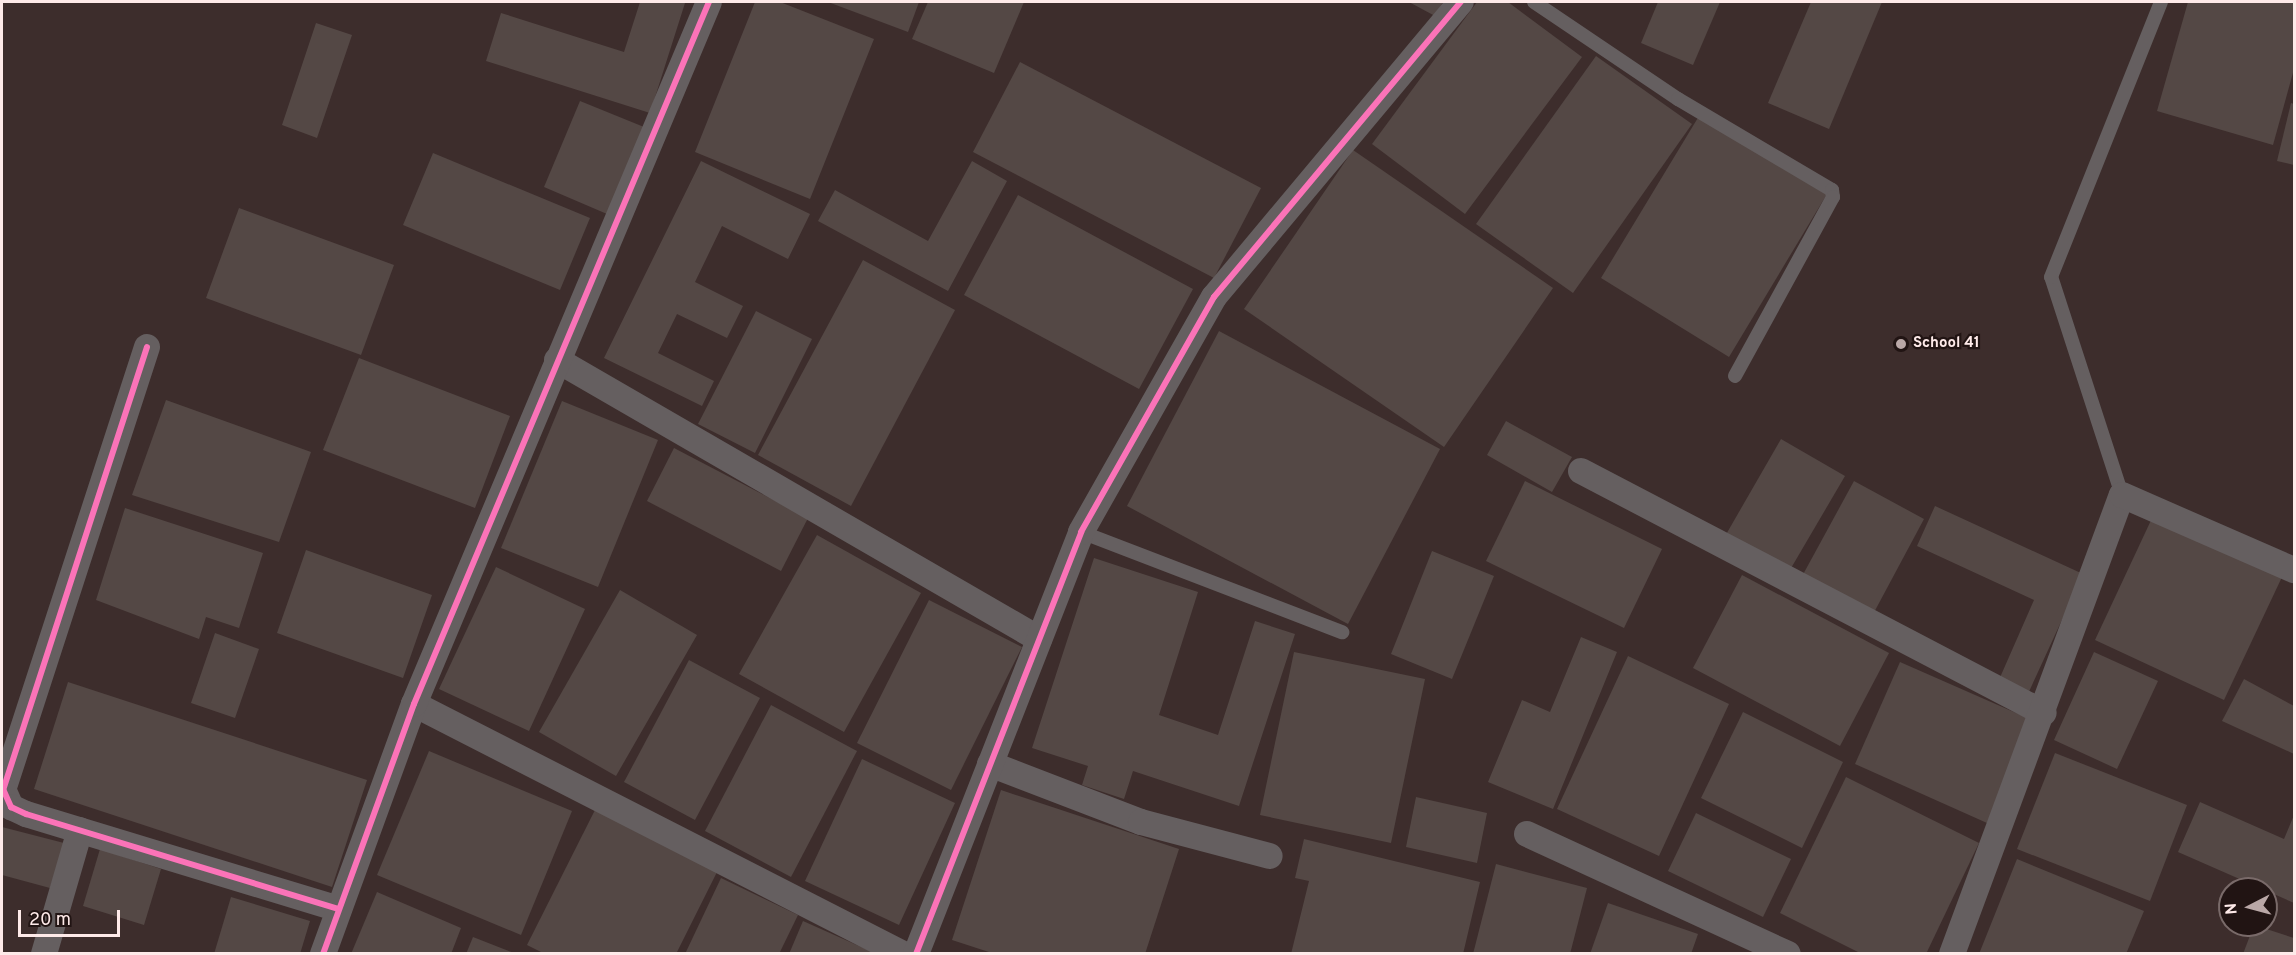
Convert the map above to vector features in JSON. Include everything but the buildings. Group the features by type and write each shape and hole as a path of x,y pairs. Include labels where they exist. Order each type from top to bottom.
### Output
{"street":[{"path":"323,954 414,704 709,2"},
{"path":"916,954 1081,532 1214,297 1461,2"},
{"path":"147,347 3,789 11,807 339,909"},
{"path":"557,360 1039,639"},
{"path":"1581,471 2044,713"},
{"path":"1952,954 2044,713 2122,495 2295,570"},
{"path":"414,704 903,954"},
{"path":"990,764 1141,822 1270,856"},
{"path":"44,954 80,830"},
{"path":"1527,834 1788,954"}],"lane":[{"path":"1534,2 1678,99 1832,190 1833,197 1735,376"},
{"path":"2122,495 2051,277 2161,2"},
{"path":"1081,532 1342,632"}],"cycle path":[{"path":"323,954 414,704 709,2"},
{"path":"916,954 1081,532 1214,297 1461,2"},
{"path":"147,347 3,789 11,807 26,814 339,909"}],"place":[{"name":"School 41","path":"1901,344"}]}
